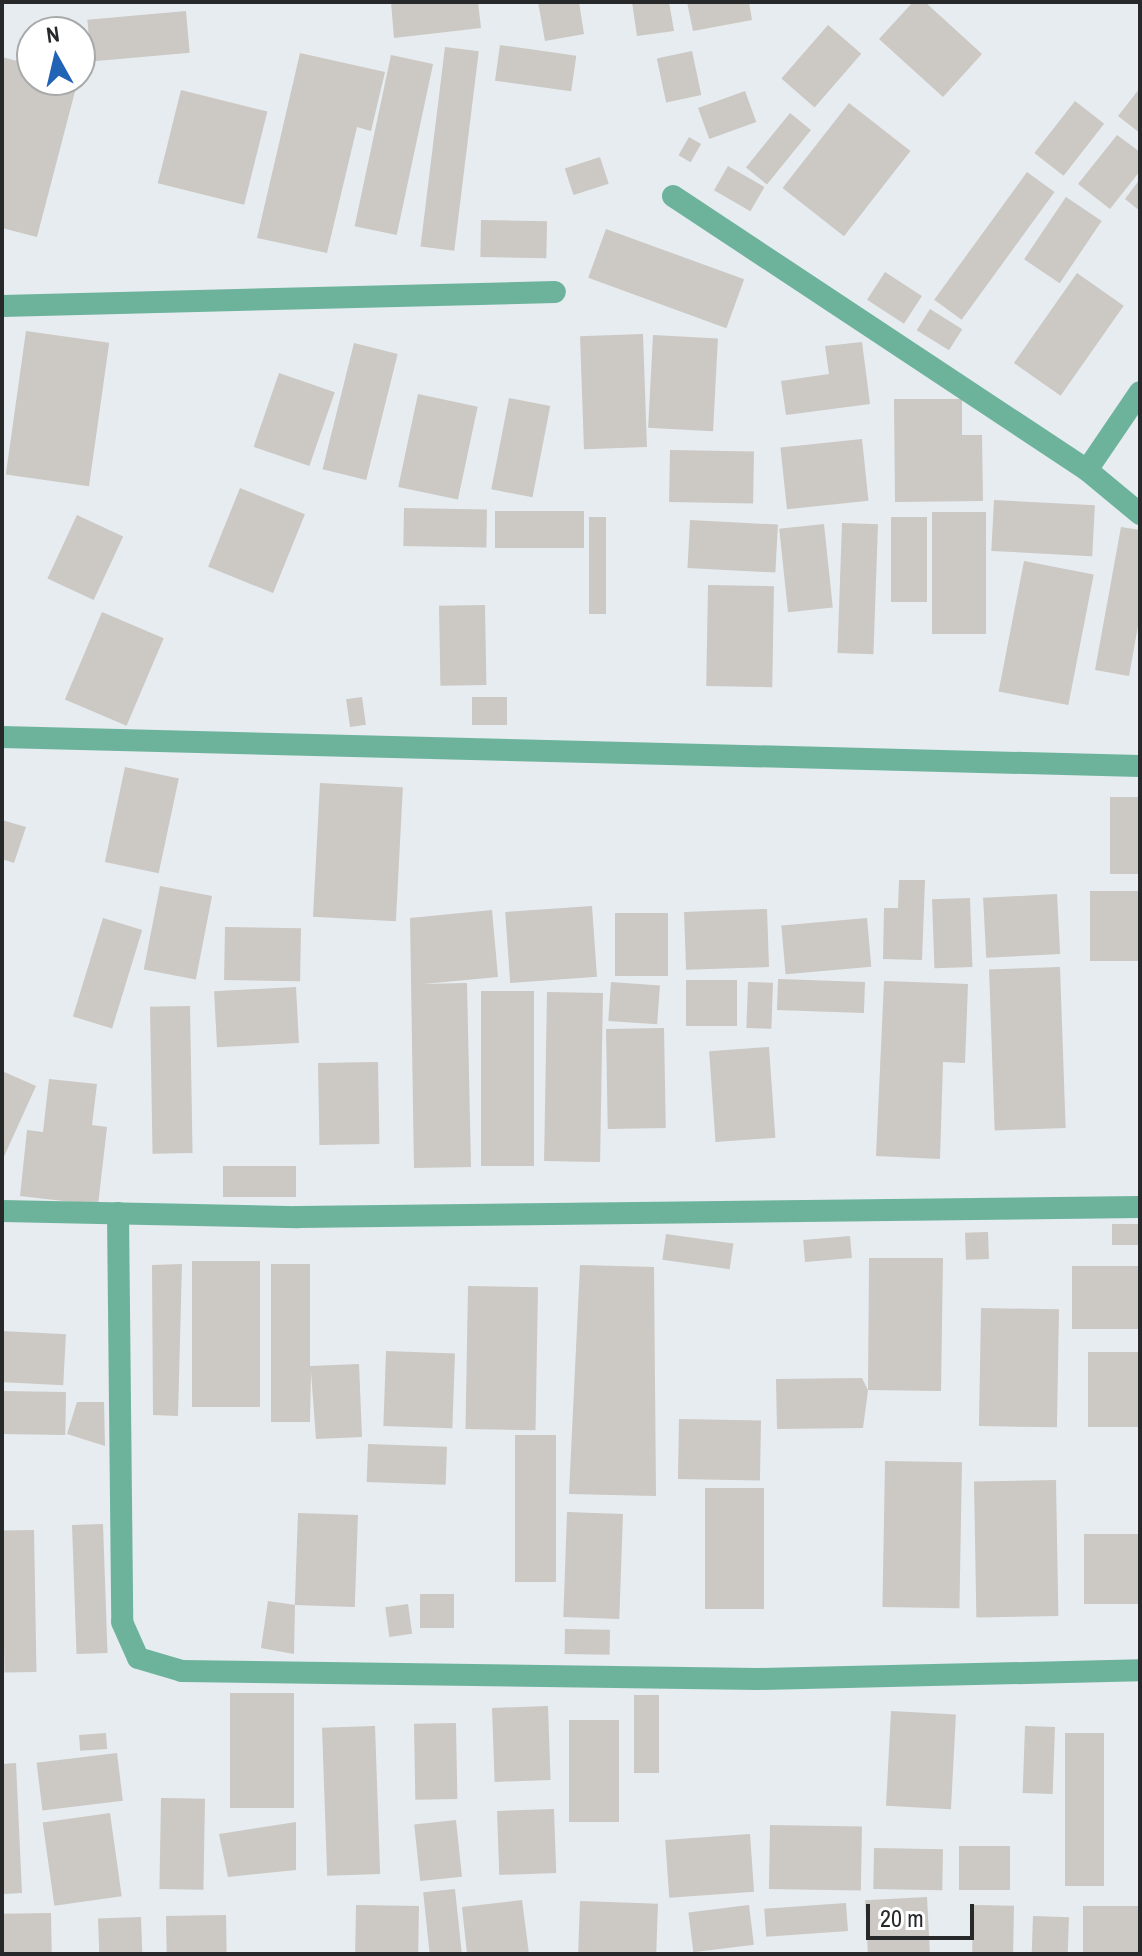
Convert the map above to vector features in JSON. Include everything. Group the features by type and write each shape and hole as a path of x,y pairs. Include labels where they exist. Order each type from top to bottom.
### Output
{"street":[{"path":"673,196 1087,470 1140,514"},
{"path":"2,306 555,292"},
{"path":"1087,470 1140,392"},
{"path":"2,737 1140,766"},
{"path":"2,1211 298,1217 1140,1207"},
{"path":"118,1213 122,1622 138,1658 182,1671 758,1679 1140,1670"}],"building":[{"path":"391,2 478,2 481,28 394,38"},
{"path":"538,2 579,2 584,34 545,41"},
{"path":"632,2 669,2 674,31 637,36"},
{"path":"687,2 749,2 752,20 693,31"},
{"path":"913,2 925,2 982,54 943,97 879,39"},
{"path":"186,11 190,53 96,61 96,19"},
{"path":"828,25 861,54 815,107 781,79"},
{"path":"500,45 576,56 571,91 495,81"},
{"path":"445,47 479,51 454,251 421,247"},
{"path":"692,51 701,95 666,103 657,58"},
{"path":"300,53 385,72 371,131 357,127 327,253 257,238"},
{"path":"391,55 433,64 397,235 355,226"},
{"path":"2,57 16,61 16,96 74,96 37,237 2,228"},
{"path":"1140,88 1140,133 1118,116"},
{"path":"181,90 267,112 244,205 158,183"},
{"path":"745,91 756,122 709,139 698,108"},
{"path":"1075,101 1104,124 1064,176 1034,153"},
{"path":"849,103 910,151 844,236 783,188"},
{"path":"790,113 811,130 767,184 746,167"},
{"path":"1117,135 1140,152 1140,171 1110,209 1078,184"},
{"path":"689,137 701,144 691,162 678,155"},
{"path":"600,157 609,184 573,195 565,168"},
{"path":"728,166 764,187 750,211 714,190"},
{"path":"1027,172 1055,192 962,320 934,300"},
{"path":"1140,179 1140,211 1125,199"},
{"path":"1066,197 1102,221 1060,283 1024,259"},
{"path":"481,220 547,221 546,258 480,257"},
{"path":"606,229 744,279 726,328 588,278"},
{"path":"885,272 922,296 904,324 867,300"},
{"path":"1077,273 1124,306 1061,396 1014,363"},
{"path":"930,309 962,329 949,350 917,330"},
{"path":"26,331 109,343 89,486 6,475"},
{"path":"643,334 647,447 584,449 580,336"},
{"path":"653,335 718,338 713,431 648,428"},
{"path":"862,342 870,404 786,415 781,381 829,374 825,346"},
{"path":"354,343 398,354 366,480 323,469"},
{"path":"279,373 335,392 309,466 254,447"},
{"path":"418,394 478,407 458,500 398,487"},
{"path":"509,398 550,406 532,497 491,489"},
{"path":"894,399 962,399 962,435 982,435 983,501 895,502"},
{"path":"862,439 868,501 787,509 780,448"},
{"path":"670,450 754,451 753,503 669,502"},
{"path":"240,488 305,514 273,593 208,567"},
{"path":"994,500 1095,505 1092,556 991,551"},
{"path":"404,508 487,509 486,547 403,546"},
{"path":"495,511 584,511 584,548 495,548"},
{"path":"932,512 986,512 986,634 932,634"},
{"path":"77,515 123,537 94,600 47,578"},
{"path":"589,517 606,517 606,614 589,614"},
{"path":"891,517 927,517 927,602 891,602"},
{"path":"690,520 778,525 775,573 687,568"},
{"path":"842,523 878,524 873,654 837,653"},
{"path":"824,524 833,608 788,612 779,529"},
{"path":"1121,527 1140,530 1140,615 1129,676 1095,670"},
{"path":"1024,561 1094,575 1068,705 999,692"},
{"path":"708,585 774,586 772,687 706,686"},
{"path":"485,605 486,685 440,686 439,606"},
{"path":"102,612 164,638 127,726 65,699"},
{"path":"362,697 366,725 350,727 346,699"},
{"path":"472,697 507,697 507,725 472,725"},
{"path":"125,767 179,778 159,873 105,862"},
{"path":"320,783 403,787 396,921 313,917"},
{"path":"1110,797 1140,797 1140,874 1110,874"},
{"path":"2,820 26,827 14,863 2,859"},
{"path":"899,880 925,880 922,960 883,959 884,908 898,908"},
{"path":"160,886 212,896 196,980 144,969"},
{"path":"1090,891 1140,891 1140,961 1090,961"},
{"path":"1057,894 1060,954 986,958 983,898"},
{"path":"970,898 972,967 934,968 932,899"},
{"path":"592,906 597,977 510,983 505,912"},
{"path":"767,909 769,967 686,970 684,912"},
{"path":"492,910 498,977 423,984 467,983 471,1167 414,1168 410,918"},
{"path":"615,913 668,913 668,976 615,976"},
{"path":"103,918 142,930 112,1028 73,1016"},
{"path":"867,918 871,967 786,974 781,925"},
{"path":"225,927 301,928 300,981 224,980"},
{"path":"1060,967 1066,1128 995,1130 989,969"},
{"path":"778,979 865,982 864,1013 777,1010"},
{"path":"686,980 737,980 737,1026 686,1026"},
{"path":"884,981 968,984 965,1063 943,1062 940,1159 876,1156"},
{"path":"611,982 660,985 657,1024 608,1021"},
{"path":"748,982 773,983 771,1029 746,1028"},
{"path":"296,987 299,1043 217,1047 214,991"},
{"path":"481,991 534,991 534,1166 481,1166"},
{"path":"547,992 603,993 600,1162 544,1161"},
{"path":"190,1006 193,1153 153,1154 150,1007"},
{"path":"664,1028 666,1128 608,1129 606,1029"},
{"path":"769,1047 775,1138 715,1142 709,1051"},
{"path":"378,1062 379,1144 319,1145 318,1063"},
{"path":"2,1071 36,1086 2,1161"},
{"path":"49,1079 97,1084 92,1125 107,1127 98,1205 20,1196 27,1130 43,1132"},
{"path":"223,1166 296,1166 296,1197 223,1197"},
{"path":"1112,1224 1140,1224 1140,1245 1112,1245"},
{"path":"988,1232 989,1259 966,1260 965,1233"},
{"path":"666,1234 733,1243 730,1269 662,1260"},
{"path":"850,1236 852,1258 805,1262 803,1240"},
{"path":"869,1258 943,1258 941,1391 868,1390"},
{"path":"192,1261 260,1261 260,1407 192,1407"},
{"path":"182,1264 178,1416 153,1415 152,1265"},
{"path":"271,1264 310,1264 310,1366 359,1364 362,1437 316,1439 311,1372 310,1422 271,1422"},
{"path":"580,1265 654,1267 656,1496 569,1494"},
{"path":"1072,1266 1140,1266 1140,1329 1072,1329"},
{"path":"468,1286 538,1287 535,1430 466,1429"},
{"path":"981,1308 1059,1309 1057,1427 979,1426"},
{"path":"2,1331 66,1334 63,1385 2,1382"},
{"path":"386,1351 455,1353 452,1428 383,1426"},
{"path":"1088,1352 1140,1352 1140,1427 1088,1427"},
{"path":"862,1378 868,1390 863,1428 777,1429 776,1379"},
{"path":"2,1391 66,1392 65,1435 2,1434"},
{"path":"77,1402 104,1402 105,1446 67,1434"},
{"path":"679,1419 761,1420 760,1480 678,1479"},
{"path":"515,1435 556,1435 556,1582 515,1582"},
{"path":"368,1444 447,1447 446,1485 367,1482"},
{"path":"885,1461 962,1462 959,1608 882,1607"},
{"path":"1056,1480 1058,1616 976,1617 974,1481"},
{"path":"705,1488 764,1488 764,1609 705,1609"},
{"path":"567,1512 623,1514 619,1619 563,1617"},
{"path":"298,1513 358,1515 355,1607 295,1605"},
{"path":"103,1524 108,1653 77,1654 72,1525"},
{"path":"34,1530 36,1672 4,1673 2,1531"},
{"path":"1084,1534 1140,1534 1140,1604 1084,1604"},
{"path":"420,1594 454,1594 454,1628 420,1628"},
{"path":"268,1601 295,1605 294,1654 261,1648"},
{"path":"408,1604 412,1634 389,1637 385,1607"},
{"path":"565,1629 610,1630 610,1655 565,1654"},
{"path":"230,1693 294,1693 294,1808 230,1808"},
{"path":"634,1695 659,1695 659,1773 634,1773"},
{"path":"548,1706 551,1780 495,1782 492,1708"},
{"path":"891,1711 956,1714 951,1809 886,1806"},
{"path":"569,1720 619,1720 619,1822 569,1822"},
{"path":"456,1723 457,1799 415,1800 414,1724"},
{"path":"375,1726 380,1874 327,1876 322,1728"},
{"path":"1025,1726 1055,1727 1053,1794 1023,1793"},
{"path":"106,1733 107,1749 80,1751 79,1735"},
{"path":"1065,1733 1104,1733 1104,1886 1065,1886"},
{"path":"117,1753 123,1801 42,1811 37,1763"},
{"path":"16,1763 22,1893 2,1894 2,1764"},
{"path":"161,1798 205,1799 203,1890 159,1889"},
{"path":"554,1809 556,1873 499,1875 497,1811"},
{"path":"110,1813 122,1896 54,1906 43,1822"},
{"path":"456,1820 462,1877 420,1881 414,1824"},
{"path":"296,1822 296,1870 228,1877 219,1834"},
{"path":"770,1825 862,1827 861,1891 769,1889"},
{"path":"750,1834 754,1892 669,1898 665,1840"},
{"path":"959,1846 1010,1846 1010,1890 959,1890"},
{"path":"874,1848 943,1849 942,1890 873,1889"},
{"path":"455,1889 462,1954 430,1954 423,1892"},
{"path":"927,1897 930,1954 868,1954 865,1900"},
{"path":"522,1900 529,1954 467,1954 462,1907"},
{"path":"580,1901 658,1904 656,1954 578,1954"},
{"path":"846,1903 848,1931 766,1937 764,1909"},
{"path":"356,1905 419,1906 418,1954 355,1954"},
{"path":"749,1905 754,1945 693,1952 688,1912"},
{"path":"973,1905 1014,1906 1013,1954 972,1954"},
{"path":"1083,1906 1140,1906 1140,1954 1083,1954"},
{"path":"51,1913 52,1954 4,1954 3,1914"},
{"path":"226,1915 227,1954 167,1954 166,1916"},
{"path":"1033,1916 1069,1917 1068,1954 1032,1954"},
{"path":"141,1917 142,1954 99,1954 98,1919"}]}
